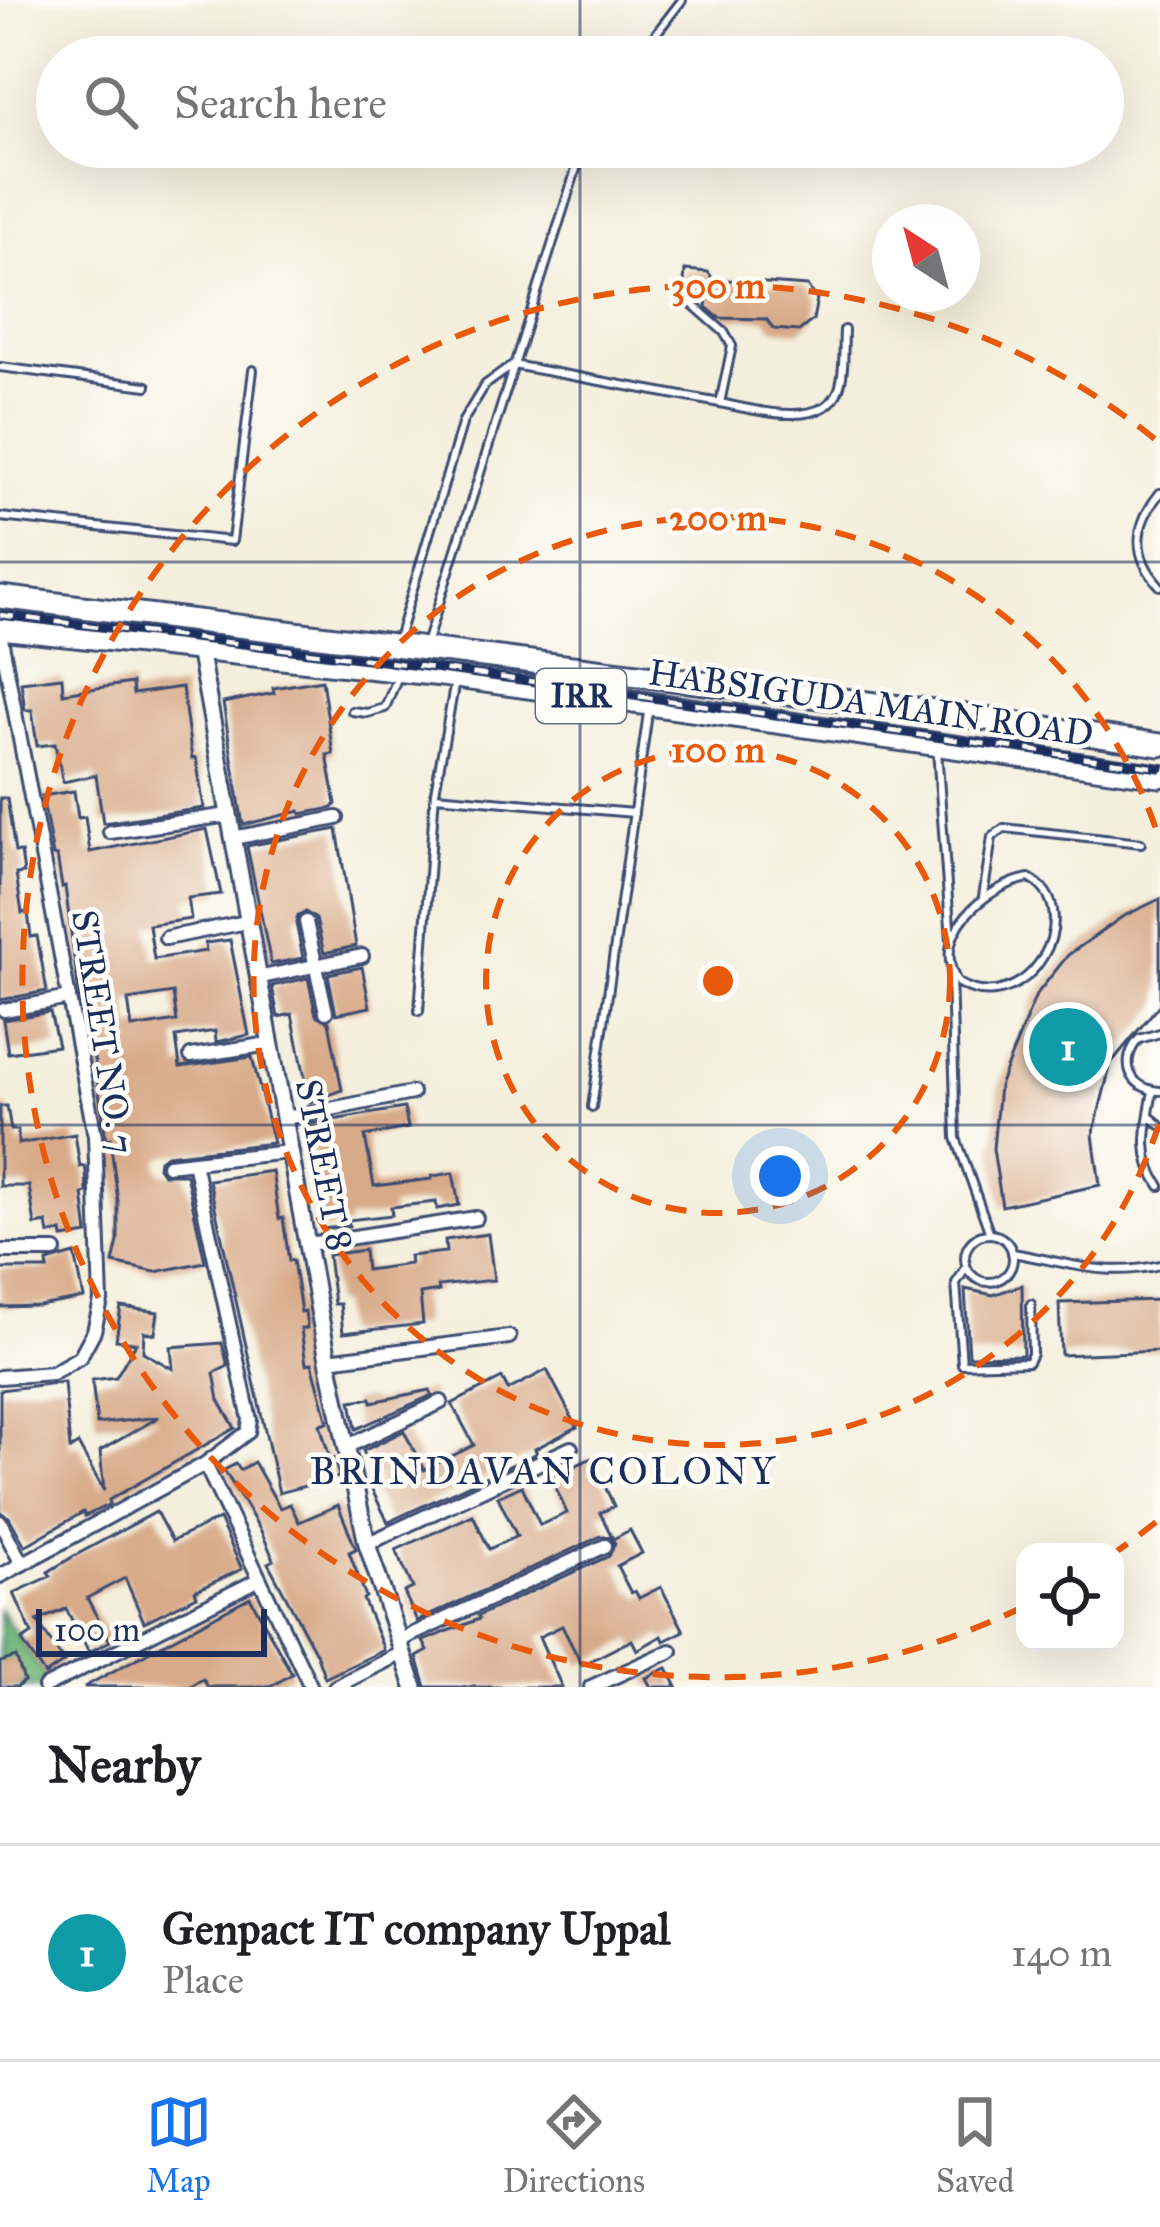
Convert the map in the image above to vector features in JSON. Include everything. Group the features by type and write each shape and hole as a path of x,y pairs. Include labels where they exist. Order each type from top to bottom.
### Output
{"main road":[{"name":"HABSIGUDA MAIN ROAD","path":"0,597 1154,742"},
{"name":"HABSIGUDA MAIN ROAD","path":"0,631 399,670 1160,776"},
{"path":"931,746 933,711"}],"street":[{"name":"STREET NO. 7","path":"0,631 95,1136 101,1301 94,1331 80,1357 52,1373 0,1377"},
{"name":"STREET 8","path":"199,649 346,1447 367,1544 414,1687"},
{"path":"110,832 229,815"},
{"path":"233,838 337,818"},
{"path":"166,938 247,922"},
{"path":"306,922 326,1012"},
{"path":"257,978 362,956"},
{"path":"4,1010 69,998"},
{"path":"191,1056 270,1045"},
{"path":"285,1118 412,1093"},
{"path":"168,1165 289,1152"},
{"path":"0,1576 205,1464 251,1426 194,1162"},
{"path":"309,1244 476,1218"},
{"path":"0,1251 55,1251"},
{"path":"328,1360 509,1336"},
{"path":"346,1447 442,1402"},
{"path":"367,1544 572,1448"},
{"path":"205,1464 310,1687"},
{"path":"0,1522 22,1564"},
{"path":"335,1687 400,1647 605,1546"},
{"path":"45,1687 258,1580"},
{"path":"591,1687 671,1651"}],"lane":[{"path":"654,36 682,0"},
{"path":"425,648 576,168"},
{"path":"691,303 724,332 732,346 720,404"},
{"path":"397,644 463,421 485,385 513,365 788,413 820,409 834,399 840,386 844,330"},
{"path":"0,367 147,386"},
{"path":"0,517 232,541 254,370"},
{"path":"1160,493 1141,521 1137,538 1144,569 1160,586"},
{"path":"352,711 368,713 386,707 399,670"},
{"path":"419,1011 435,796 455,678"},
{"path":"592,1107 649,706"},
{"path":"931,746 951,940 956,1138 990,1234"},
{"path":"435,796 636,814"},
{"path":"982,900 996,831 1141,843"},
{"path":"951,940 982,900 1012,881 1029,878 1045,886 1053,899 1046,951 1015,987 980,993 965,988 951,972"},
{"path":"1159,1031 1133,1046 1128,1063 1133,1080 1156,1091 1146,1158 1160,1186"},
{"path":"1149,1116 1160,1125"},
{"path":"966,1268 976,1280 1000,1280 1011,1269 1012,1253 1005,1240 990,1234 969,1244 966,1268 956,1283 962,1364 1028,1362 1031,1304"},
{"path":"1012,1253 1078,1269 1160,1265"}],"green space":[{"path":"0,1610 52,1687 0,1687"}],"building":[{"path":"685,270 708,272 713,279 807,286 817,299 813,320 799,331 774,329 766,319 719,318 706,307 707,299 683,296"},
{"path":"62,677 63,693 132,683 133,694 182,687 204,808 103,823 96,775 63,782 55,744 37,746 32,710 25,710 21,682"},
{"path":"322,680 336,804 243,825 223,703"},
{"path":"74,791 78,818 85,817 90,852 207,829 221,894 188,898 191,919 149,925 154,959 206,951 205,943 230,940 249,1035 216,1042 215,1031 176,1037 180,1067 252,1057 273,1143 167,1155 159,1160 163,1174 186,1174 205,1262 155,1272 113,1263 118,1201 110,1138 106,1139 89,1025 85,1026 80,1002 65,886 57,856 53,856 42,796","holes":["173,993 177,1021 132,1028 128,1000"]},
{"path":"0,798 7,798 15,852 21,852 24,873 16,874 22,913 28,912 31,937 37,936 47,991 0,1000"},
{"path":"337,829 356,946 324,953 316,919 305,912 296,923 303,958 271,964 247,846"},
{"path":"1160,899 1160,1004 1111,1063 1093,1135 1100,1185 1002,1206 993,1149 999,1086 1036,995 1068,955 1122,917"},
{"path":"362,967 370,1007 336,1014 328,974"},
{"path":"308,978 316,1015 329,1022 342,1090 310,1102 292,1014 278,1017 272,986"},
{"path":"50,1012 58,1046 8,1053 3,1020"},
{"path":"0,1106 7,1106 11,1130 18,1130 18,1144 75,1134 80,1167 85,1166 86,1172 87,1193 83,1194 88,1234 63,1238 62,1232 49,1234 47,1223 35,1225 29,1186 0,1186"},
{"path":"404,1108 408,1128 365,1136 374,1186 453,1173 459,1205 437,1209 436,1202 391,1207 392,1215 348,1220 349,1226 322,1229 313,1147 307,1148 303,1125"},
{"path":"272,1171 279,1219 283,1218 289,1261 293,1260 301,1312 305,1311 307,1328 301,1329 306,1364 312,1363 328,1422 320,1424 339,1477 279,1493 209,1180"},
{"path":"488,1234 494,1280 438,1286 439,1291 420,1294 423,1324 343,1333 328,1255 364,1250 366,1270 410,1264 409,1256 446,1252 445,1240"},
{"path":"75,1254 84,1298 0,1307 0,1269 48,1269 47,1262"},
{"path":"1022,1285 1023,1355 969,1356 965,1289 993,1295"},
{"path":"1160,1300 1160,1351 1061,1355 1059,1303"},
{"path":"121,1307 158,1312 155,1334 144,1332 143,1352 173,1369 171,1347 222,1343 228,1366 214,1373 219,1400 235,1428 109,1500 110,1504 85,1516 83,1512 25,1546 9,1517 0,1512 0,1390 64,1382 70,1449 78,1444 104,1491 100,1451 159,1417 97,1424 92,1380 116,1377 136,1343 116,1340"},
{"path":"547,1370 577,1427 535,1449 537,1453 388,1522 371,1488 380,1484 363,1451 404,1431 424,1470 474,1445 452,1404 502,1378 508,1390"},
{"path":"430,1390 432,1395 356,1429 351,1401 371,1398 372,1402"},
{"path":"592,1458 614,1506 600,1513 613,1539 630,1530 642,1553 617,1566 631,1593 635,1591 639,1598 661,1587 684,1631 664,1641 662,1636 637,1650 632,1640 582,1665 562,1626 539,1637 562,1687 426,1687 417,1657 428,1651 423,1641 609,1556 615,1543 601,1536 417,1621 404,1592 413,1588 396,1550 473,1515 489,1549 517,1536 498,1497 522,1486 540,1525 567,1513 551,1477"},
{"path":"254,1462 280,1508 290,1504 299,1522 338,1505 356,1549 349,1552 363,1599 384,1650 325,1678 268,1563 274,1560 261,1531 224,1470 236,1464 240,1470"},
{"path":"156,1512 172,1541 219,1519 242,1569 144,1622 125,1578 87,1598 110,1641 89,1652 66,1609 37,1621 64,1662 45,1675 22,1641 32,1634 14,1593"},
{"path":"250,1597 292,1674 270,1687 208,1687 203,1679 189,1687 84,1687"},
{"path":"16,1657 24,1681 17,1687 0,1687 0,1662"},
{"path":"667,1668 677,1687 651,1687 646,1678"}],"railway":[{"path":"0,615 375,660 1160,768"}],"place":[{"name":"Genpact IT company Uppal","path":"1068,1047"}],"district":[{"name":"BRINDAVAN COLONY","path":"544,1471"}]}
